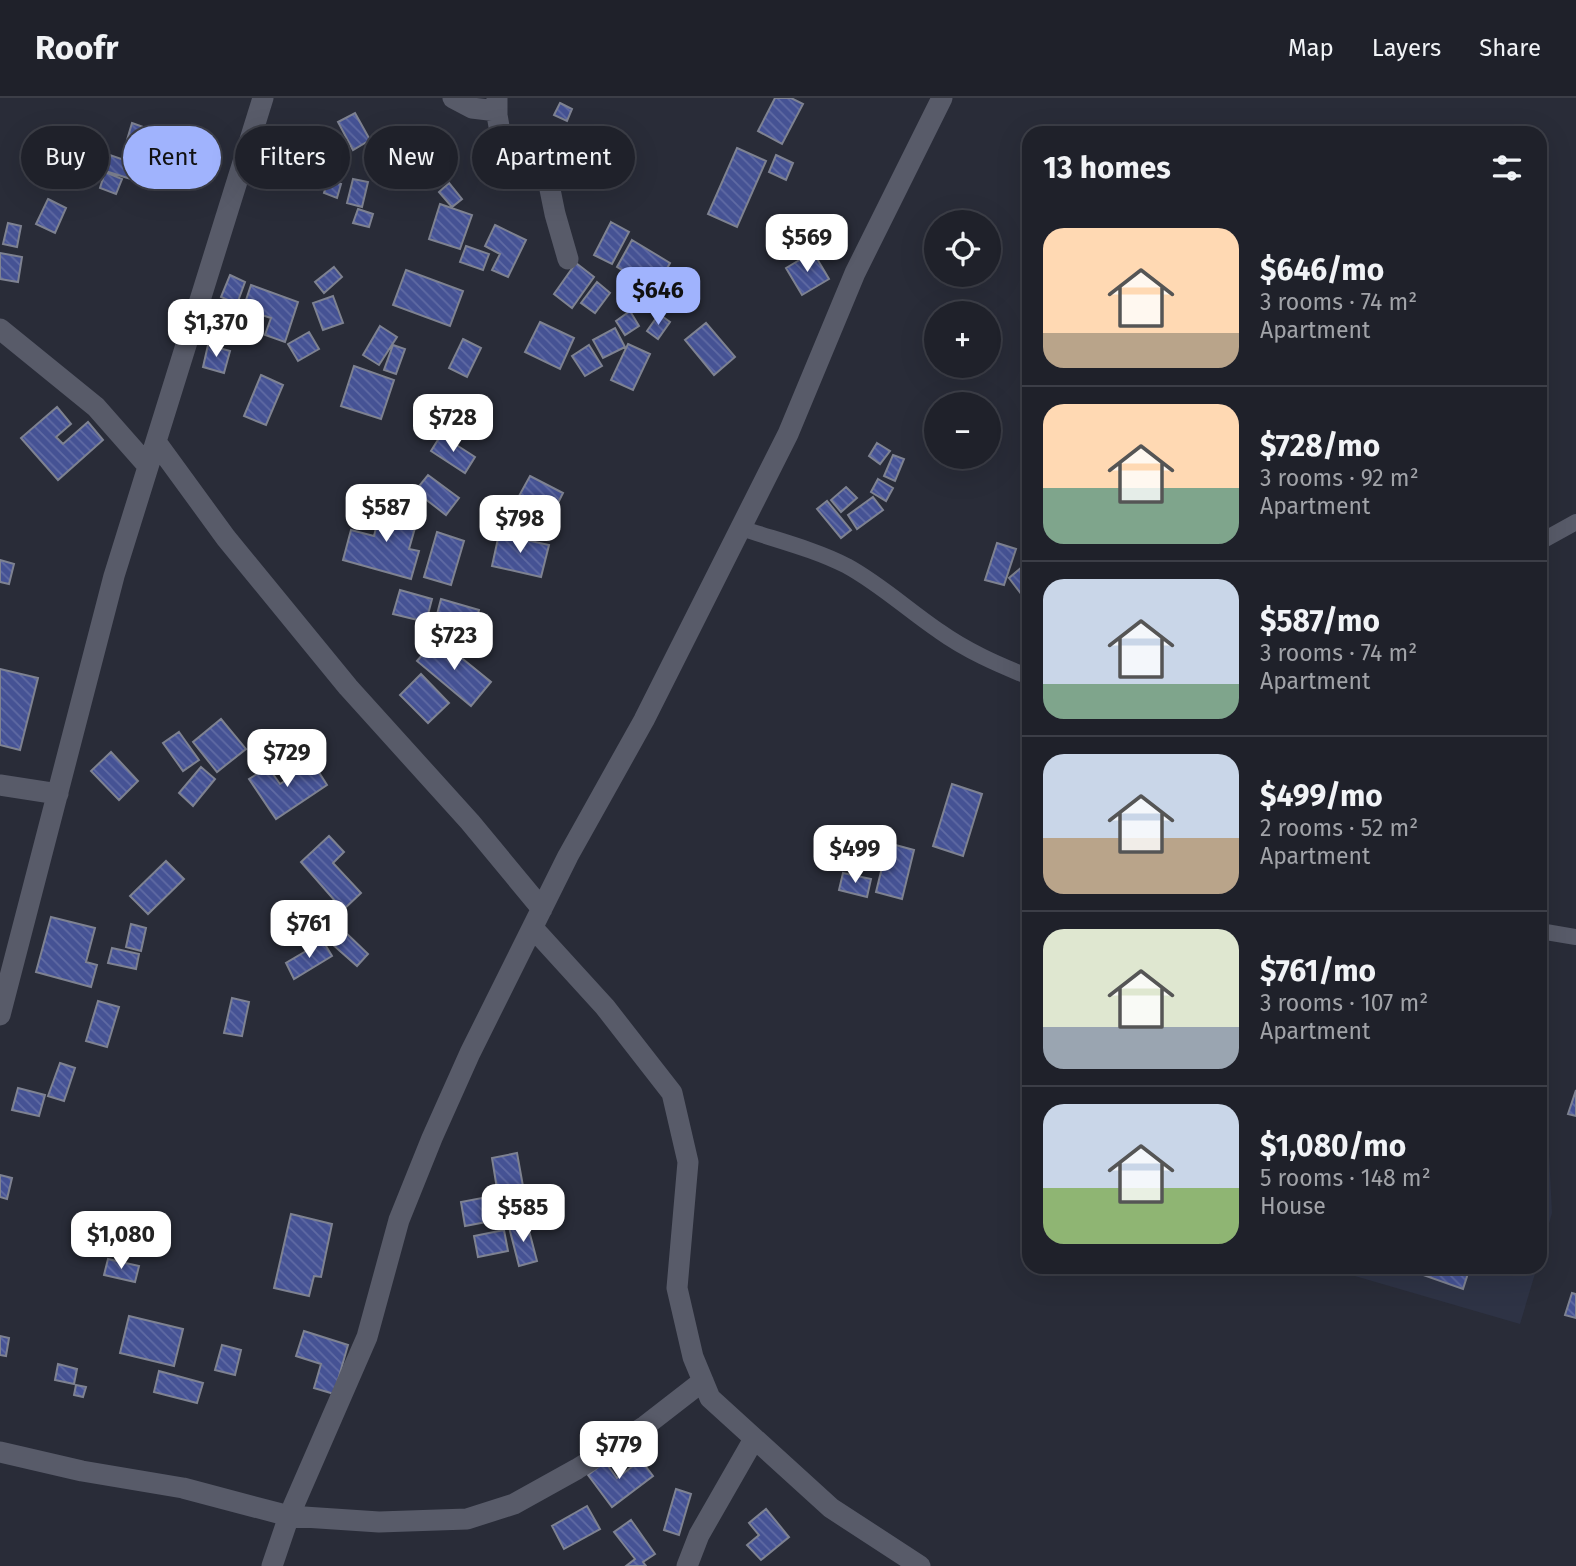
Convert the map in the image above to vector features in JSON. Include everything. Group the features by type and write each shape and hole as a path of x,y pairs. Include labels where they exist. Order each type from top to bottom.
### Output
{"street":[{"path":"0,1015 114,576 263,98"},
{"path":"453,98 472,108 497,105 500,132 510,144 533,157 546,170 568,259"},
{"path":"272,1566 289,1516 367,1338 399,1220 470,1053 568,856 650,708 788,434 855,273 942,98"},
{"path":"0,329 96,407 148,466"},
{"path":"156,442 226,538 340,677 470,822 538,918 672,1093 688,1163 677,1289 693,1357 710,1398 831,1508 920,1566"},
{"path":"0,785 58,794"},
{"path":"0,1452 82,1471 183,1488 289,1516 379,1522 467,1519 514,1504 577,1469 645,1426 703,1381"},
{"path":"687,1566 699,1535 754,1439"}],"lane":[{"path":"1547,538 1576,522"},
{"path":"741,528 846,566 976,655 1022,674"},
{"path":"1547,932 1576,937"}],"shaded area":[{"path":"1547,1113 1552,1213 1547,1230"},
{"path":"1348,1274 1535,1274 1520,1324"}],"building":[{"path":"775,98 791,98 803,104 782,144 758,131"},
{"path":"560,103 572,109 567,121 554,115"},
{"path":"355,113 364,129 364,144 353,150 350,144 350,126 340,126 338,122"},
{"path":"737,148 766,161 737,227 708,214"},
{"path":"109,155 123,160 123,177 109,172"},
{"path":"776,155 793,163 786,180 769,172"},
{"path":"109,174 122,179 116,194 103,189 109,189"},
{"path":"353,179 364,181 364,189 366,189 362,207 347,203"},
{"path":"325,189 340,189 337,198 324,193"},
{"path":"442,189 454,189 462,199 452,207 439,192"},
{"path":"48,199 66,208 55,233 36,224"},
{"path":"440,204 472,215 460,249 429,239"},
{"path":"358,209 373,214 369,227 353,223"},
{"path":"611,222 629,232 612,264 594,255"},
{"path":"8,223 21,226 17,247 3,244"},
{"path":"495,225 526,240 508,277 492,270 500,254 485,246"},
{"path":"632,240 670,263 655,290 617,267"},
{"path":"466,246 489,254 483,270 460,262"},
{"path":"813,252 829,279 802,295 786,268"},
{"path":"0,253 22,257 18,282 0,279"},
{"path":"576,263 594,277 572,308 554,294"},
{"path":"334,267 342,277 324,293 315,282"},
{"path":"406,270 463,291 450,326 393,305"},
{"path":"230,275 245,282 237,304 221,297"},
{"path":"597,282 610,293 595,313 581,303"},
{"path":"251,285 298,302 285,342 265,335 271,318 243,309"},
{"path":"333,296 343,323 323,330 313,303"},
{"path":"221,308 241,314 234,337 214,331"},
{"path":"630,311 639,326 625,335 616,321"},
{"path":"659,314 670,322 658,339 647,331"},
{"path":"540,322 574,338 560,369 525,352"},
{"path":"706,323 735,357 714,375 685,340"},
{"path":"380,326 397,337 379,365 363,355"},
{"path":"615,328 625,347 603,358 593,340"},
{"path":"309,332 319,349 298,361 288,344"},
{"path":"463,339 481,348 467,377 449,368"},
{"path":"628,344 650,354 633,390 611,380"},
{"path":"208,345 230,351 224,373 203,367"},
{"path":"393,345 405,349 396,374 384,370"},
{"path":"589,345 602,366 585,376 572,356"},
{"path":"354,366 394,380 381,419 341,406"},
{"path":"261,375 283,385 266,425 244,416"},
{"path":"57,407 71,424 56,437 63,444 88,422 103,440 58,480 21,438"},
{"path":"441,435 475,457 465,473 431,451"},
{"path":"877,443 890,451 880,464 869,456"},
{"path":"893,455 904,459 895,481 884,476"},
{"path":"428,475 459,498 446,515 415,491"},
{"path":"530,476 563,493 553,513 519,496"},
{"path":"878,479 893,488 886,501 871,492"},
{"path":"846,487 857,498 841,512 831,500"},
{"path":"873,497 883,510 857,529 848,515"},
{"path":"827,501 851,530 841,538 817,509"},
{"path":"382,504 419,514 409,549 419,551 411,579 343,560 351,530 374,536"},
{"path":"437,532 464,541 451,585 424,577"},
{"path":"499,534 549,545 541,577 492,566"},
{"path":"997,543 1016,549 1004,585 985,580"},
{"path":"0,560 14,564 9,584 0,582"},
{"path":"1022,567 1022,595 1009,578"},
{"path":"400,590 432,599 426,622 393,614"},
{"path":"441,599 479,610 473,632 435,622"},
{"path":"437,638 491,682 471,706 417,661"},
{"path":"0,669 38,678 20,750 0,745"},
{"path":"421,674 449,703 428,723 400,695"},
{"path":"221,719 246,749 217,772 193,742"},
{"path":"179,732 199,760 183,771 163,743"},
{"path":"111,752 138,781 119,800 91,771"},
{"path":"313,763 327,785 276,819 249,779 268,767 280,784"},
{"path":"201,767 215,779 193,806 179,793"},
{"path":"952,784 982,794 963,856 933,846"},
{"path":"329,836 344,852 333,863 361,893 343,910 301,862"},
{"path":"888,843 914,850 902,899 876,892"},
{"path":"166,861 184,879 148,914 130,896"},
{"path":"843,873 871,879 867,897 839,890"},
{"path":"51,917 95,928 86,962 97,965 91,987 36,972"},
{"path":"131,924 146,928 141,951 126,947"},
{"path":"344,931 368,954 357,966 332,944"},
{"path":"323,941 332,956 294,979 286,963"},
{"path":"112,948 139,954 136,969 108,963"},
{"path":"232,998 249,1002 242,1036 224,1033"},
{"path":"98,1001 119,1007 107,1047 86,1041"},
{"path":"60,1063 75,1068 64,1101 48,1096"},
{"path":"18,1088 45,1095 39,1116 12,1110"},
{"path":"1576,1090 1576,1116 1568,1114"},
{"path":"517,1153 528,1214 465,1226 461,1202 498,1195 492,1158"},
{"path":"0,1175 12,1178 7,1199 0,1197"},
{"path":"291,1214 332,1224 321,1277 314,1276 309,1296 274,1288"},
{"path":"527,1223 537,1261 519,1266 509,1227"},
{"path":"504,1230 508,1251 478,1257 474,1236"},
{"path":"108,1259 139,1266 135,1282 104,1275"},
{"path":"1423,1274 1468,1274 1463,1289"},
{"path":"1572,1293 1576,1294 1576,1318 1565,1315"},
{"path":"129,1316 183,1329 174,1366 120,1353"},
{"path":"304,1331 348,1345 334,1394 314,1388 321,1364 296,1356"},
{"path":"0,1336 9,1338 6,1356 0,1355"},
{"path":"222,1345 241,1350 235,1375 215,1370"},
{"path":"58,1364 77,1369 74,1384 55,1380"},
{"path":"159,1371 203,1383 197,1403 154,1392"},
{"path":"76,1385 86,1387 83,1397 74,1395"},
{"path":"641,1460 653,1476 612,1507 588,1475 605,1462 617,1478"},
{"path":"676,1489 691,1494 679,1535 664,1530"},
{"path":"587,1506 600,1529 564,1549 552,1526"},
{"path":"766,1509 789,1537 761,1560 747,1545 759,1535 749,1523"},
{"path":"631,1520 655,1554 643,1562 646,1566 626,1566 635,1559 614,1532"}]}
